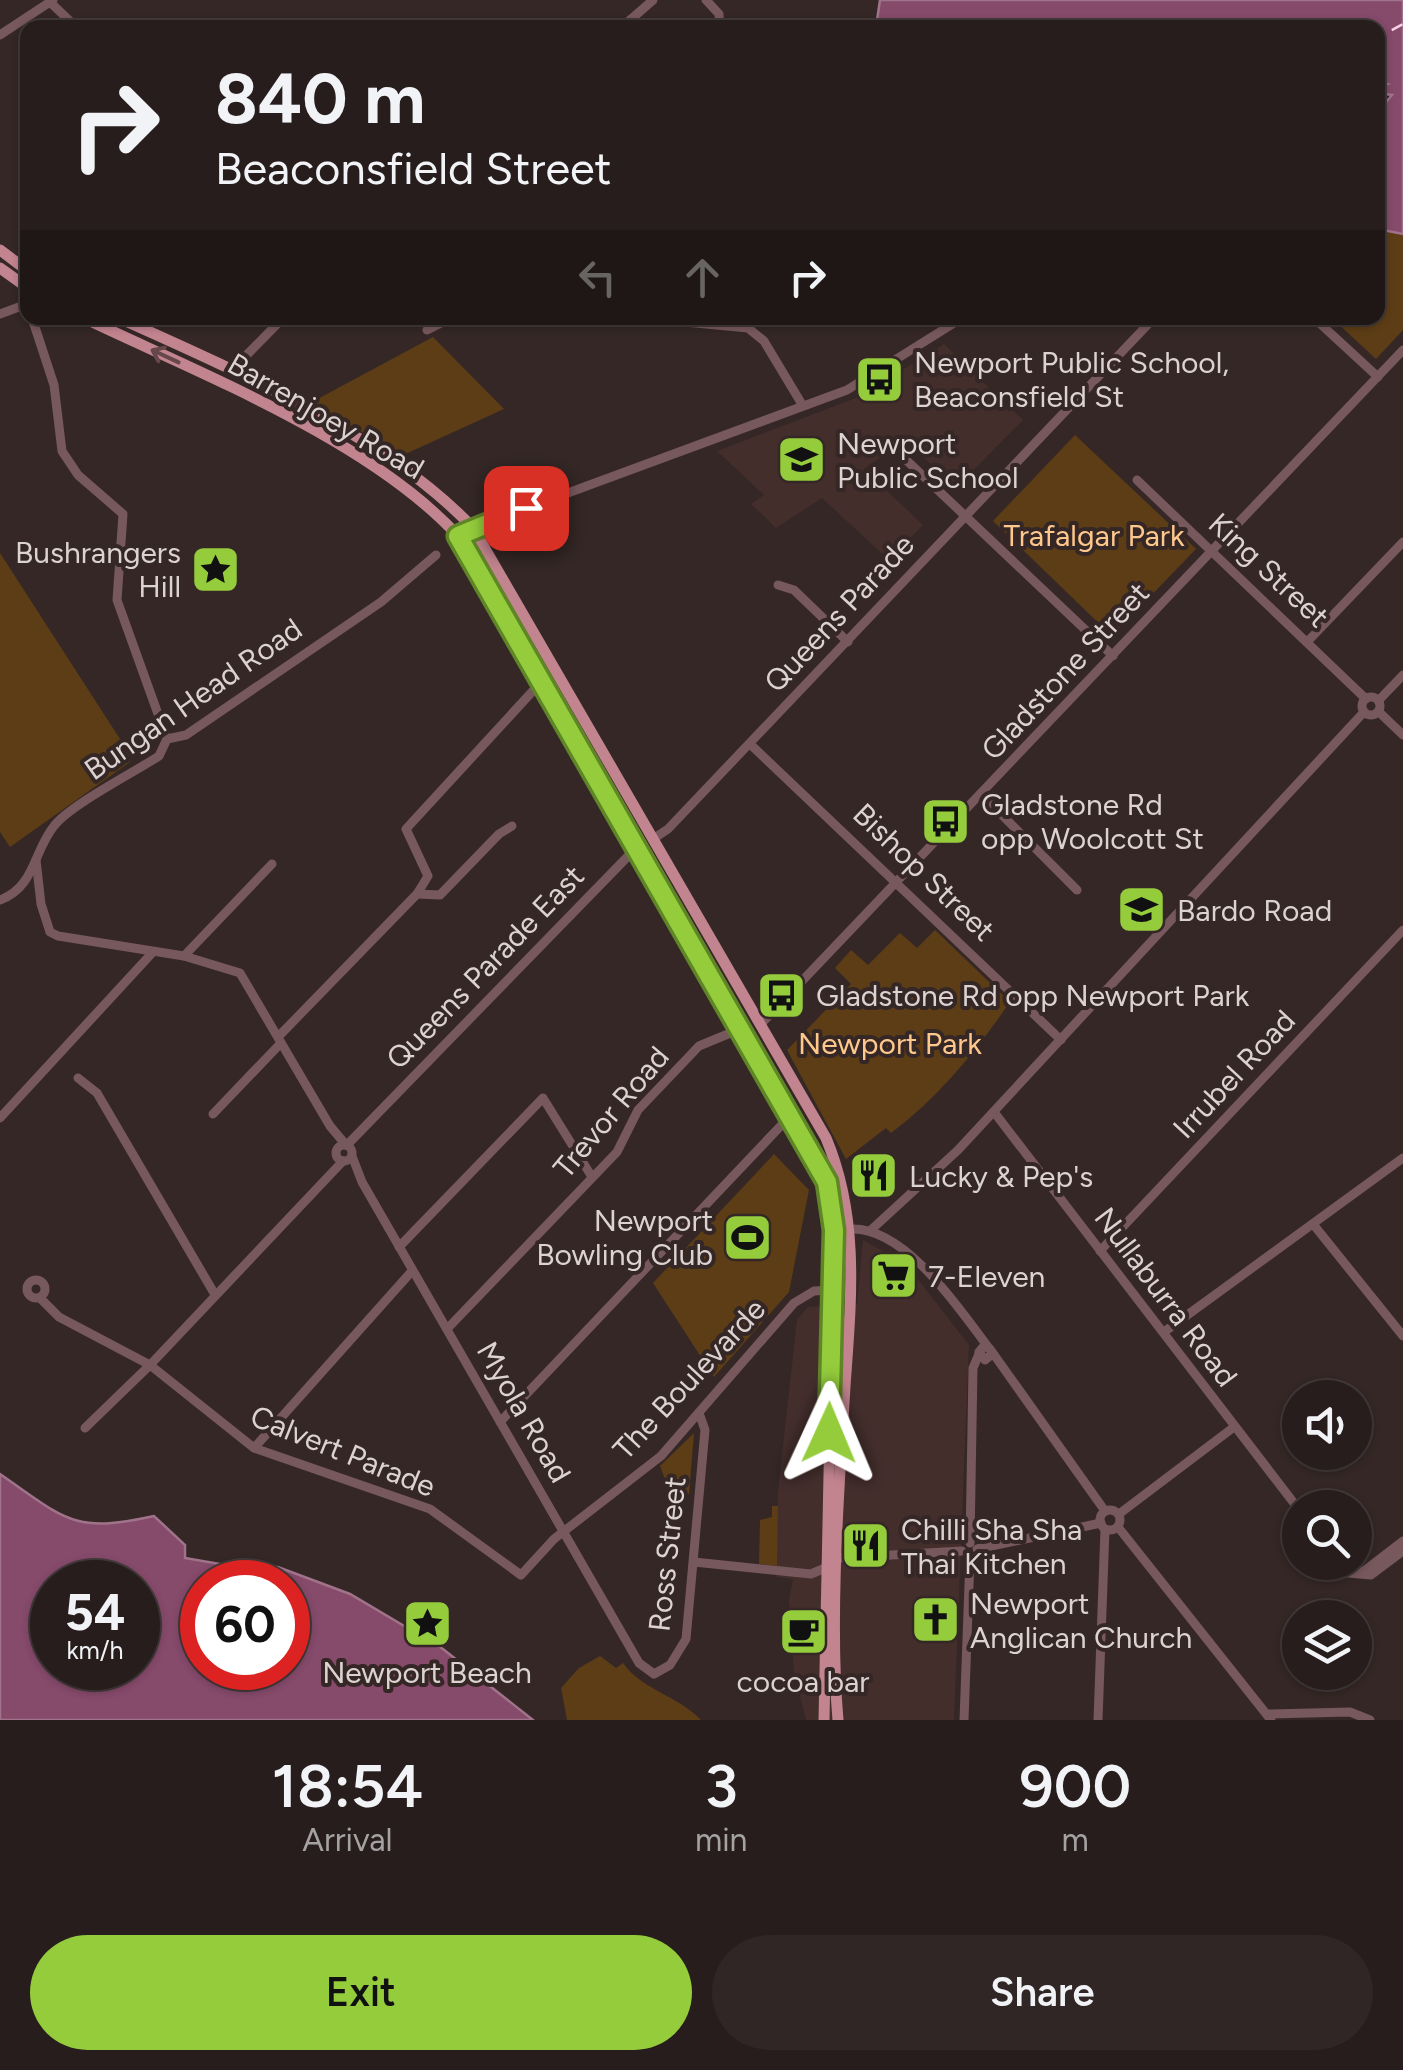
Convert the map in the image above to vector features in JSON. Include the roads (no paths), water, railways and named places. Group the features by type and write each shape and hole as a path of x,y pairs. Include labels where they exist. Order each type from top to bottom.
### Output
{"main road":[{"name":"Barrenjoey Road","path":"99,325 254,397 413,494 458,536 820,1163 834,1230 824,1720"},
{"name":"Barrenjoey Road","path":"135,325 234,369 399,466 436,490 474,528 762,1024 836,1161 851,1229 852,1275 839,1558 838,1720"},
{"path":"458,536 474,528"},
{"name":"Queens Parade","path":"637,847 653,839"},
{"path":"740,1029 762,1024"},
{"path":"790,1115 806,1105"},
{"path":"834,1230 851,1229"},
{"path":"850,1310 832,1290 852,1275"}],"street":[{"path":"630,20 653,0"},
{"path":"706,0 719,20"},
{"path":"22,20 52,1 70,20"},
{"path":"34,325 54,385 62,451 78,475 123,514 117,600 167,740"},
{"path":"234,369 276,325"},
{"path":"427,330 437,325"},
{"path":"716,325 748,328 764,342 803,406"},
{"path":"474,528 847,390 951,325"},
{"name":"Queens Parade","path":"653,839 668,830 1147,325"},
{"path":"1322,325 1378,377"},
{"name":"Gladstone Street","path":"762,1024 1403,350"},
{"path":"903,457 1112,656"},
{"name":"King Street","path":"1137,480 1366,699"},
{"path":"1308,640 1403,542"},
{"name":"Bungan Head Road","path":"0,900 20,890 62,816 159,756 167,740 186,734 381,602 436,555"},
{"path":"778,585 794,590 848,642"},
{"path":"1403,675 1379,700 1379,712 1403,735"},
{"path":"213,1114 418,894 428,876 406,829 542,681"},
{"path":"872,1230 937,1173 1061,1040 1364,712 1366,699 1379,700"},
{"path":"1364,712 1370,716 1379,712"},
{"name":"Bishop Street","path":"750,744 1061,1040"},
{"path":"982,796 1077,890"},
{"path":"418,894 440,894 498,834 512,826"},
{"name":"Queens Parade East","path":"85,1428 150,1365 371,1124 637,847"},
{"name":"Myola Road","path":"36,860 41,904 50,932 184,956 240,973 642,1668"},
{"path":"184,956 272,864"},
{"name":"Irrubel Road","path":"1100,1251 1403,930"},
{"path":"0,1118 153,952"},
{"name":"Trevor Road","path":"447,1329 592,1177 622,1143 638,1110 699,1046 740,1029"},
{"path":"78,1078 104,1105 214,1293"},
{"path":"399,1247 543,1098 592,1177"},
{"name":"Nullaburra Road","path":"994,1112 1283,1490"},
{"path":"500,1422 790,1115"},
{"path":"1164,1332 1403,1158"},
{"path":"1313,1224 1403,1336"},
{"path":"851,1229 872,1230 917,1259 1105,1511 1119,1514"},
{"path":"254,1448 412,1271"},
{"name":"The Boulevarde","path":"564,1532 660,1456 794,1303 814,1290 832,1290"},
{"name":"Calvert Parade","path":"40,1298 59,1317 150,1365 254,1448 430,1509 516,1575 526,1572 564,1532"},
{"path":"964,1720 974,1361 985,1354"},
{"name":"Ross Street","path":"642,1668 661,1673 682,1647 705,1430 699,1413"},
{"path":"1234,1427 1119,1514 1118,1527 1269,1717 1350,1712 1370,1720"},
{"path":"1098,1720 1105,1511"},
{"path":"839,1558 970,1550 1103,1526 1118,1527"},
{"path":"1372,1565 1403,1541"},
{"path":"1372,1574 1403,1551"},
{"path":"694,1562 811,1574 825,1568"}],"place":[{"name":"Newport Public School, Beaconsfield St","path":"879,379"},
{"name":"Newport Public School","path":"802,460"},
{"name":"Bushrangers Hill","path":"216,569"},
{"name":"Gladstone Rd opp Woolcott St","path":"946,821"},
{"name":"Bardo Road","path":"1142,910"},
{"name":"Gladstone Rd opp Newport Park","path":"781,995"},
{"name":"Lucky & Pep's","path":"874,1176"},
{"name":"Newport Bowling Club","path":"748,1237"},
{"name":"7-Eleven","path":"893,1276"},
{"name":"Chilli Sha Sha Thai Kitchen","path":"866,1546"},
{"name":"Newport Anglican Church","path":"935,1620"},
{"name":"Newport Beach","path":"427,1623"},
{"name":"cocoa bar","path":"803,1632"}],"park label":[{"name":"Trafalgar Park","path":"1094,535"},
{"name":"Newport Park","path":"890,1043"}]}
